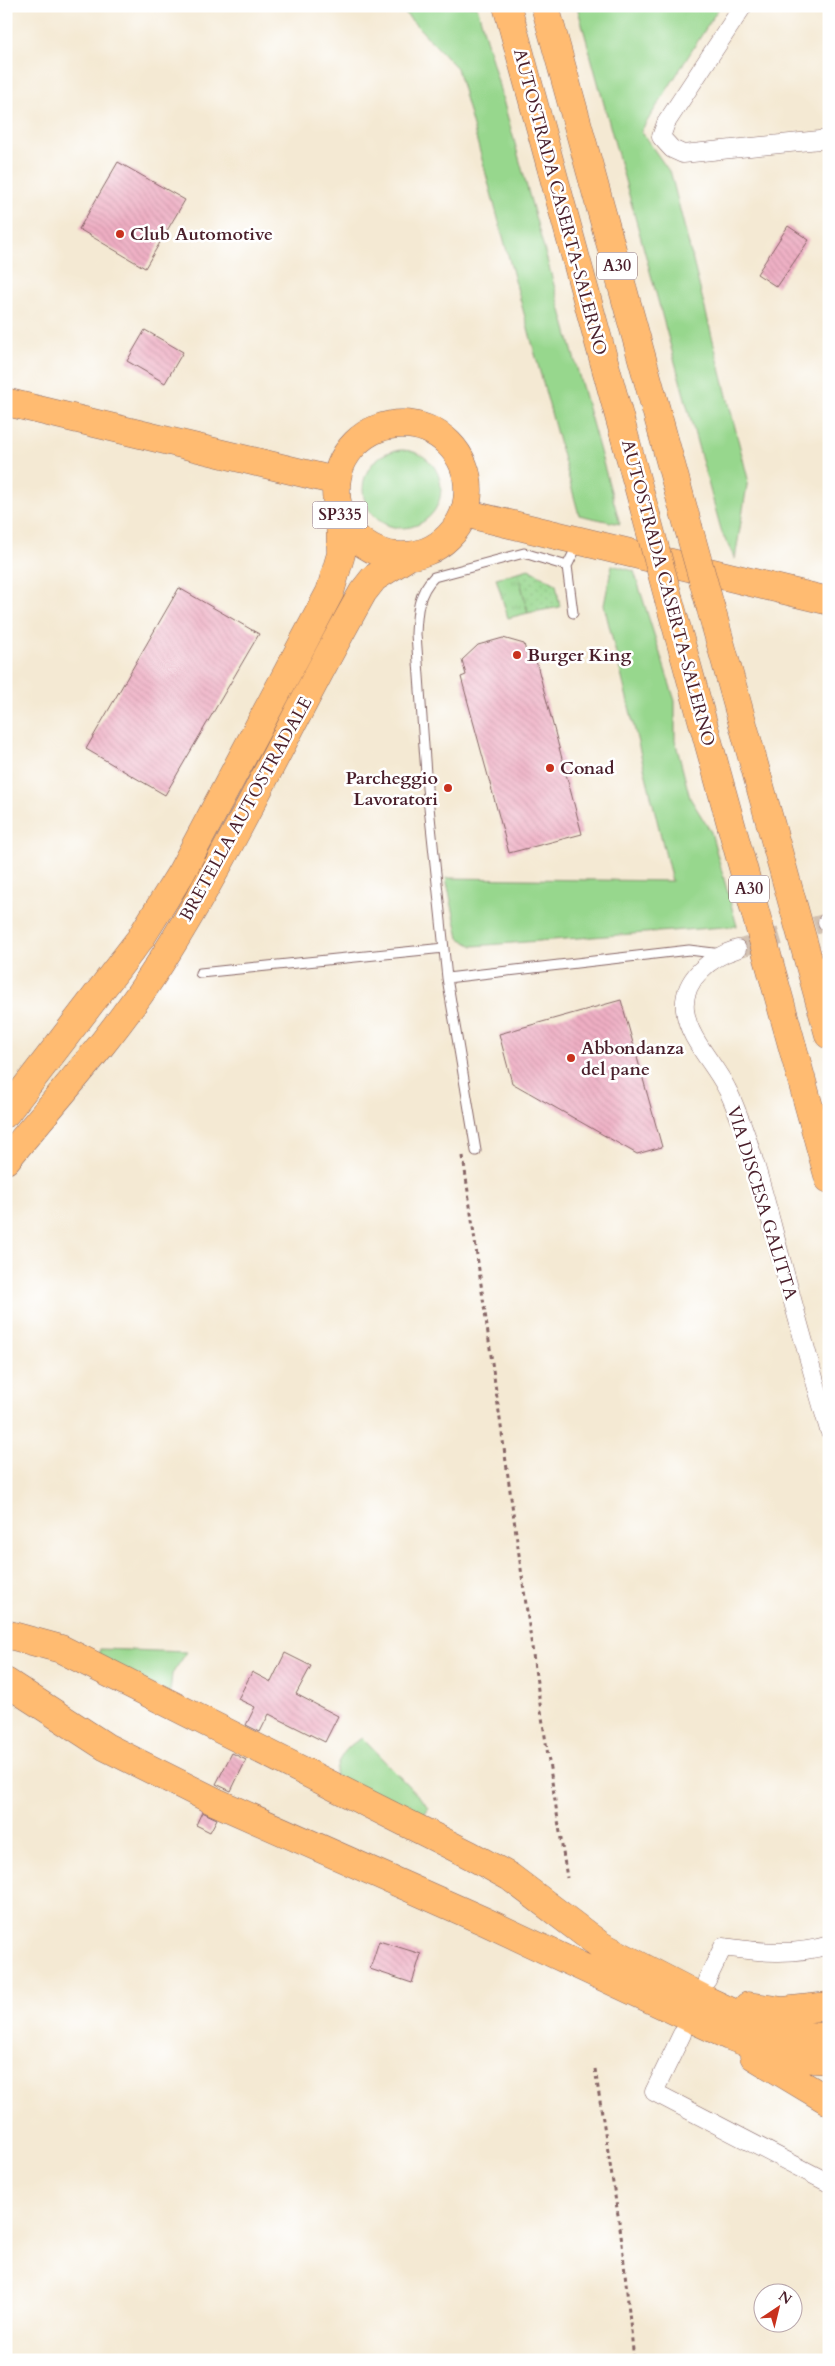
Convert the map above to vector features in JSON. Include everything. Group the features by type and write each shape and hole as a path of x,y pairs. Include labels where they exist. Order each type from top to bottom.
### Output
{"main road":[{"name":"AUTOSTRADA CASERTA-SALERNO","path":"507,6 829,1179"},
{"name":"AUTOSTRADA CASERTA-SALERNO","path":"545,6 829,1035"},
{"name":"SP335","path":"6,402 336,481"},
{"name":"SP335","path":"402,424 432,431 445,440 460,459 468,481 468,497 464,513 449,538 424,553 410,556 380,553 367,547 346,527 340,514 336,498 336,481 340,466 347,452 358,440 371,431 386,426 402,424"},
{"path":"464,513 829,601"},
{"name":"BRETELLA AUTOSTRADALE","path":"6,1113 140,939 181,873 330,592 341,554 340,514"},
{"name":"BRETELLA AUTOSTRADALE","path":"6,1160 98,1048 151,977 219,866 363,592 374,578 410,556"},
{"path":"6,1634 61,1649 510,1878 600,1945 699,2009 803,2087 829,2101"},
{"path":"6,1682 106,1747 208,1798 484,1922 699,2009 805,2036 829,2037"},
{"path":"699,2009 783,2011 829,2006"},
{"path":"699,2009 729,2036 786,2057 829,2060"}],"street":[{"path":"743,6 666,123 661,137 672,149 683,154 829,139"},
{"name":"VIA DISCESA GALITTA","path":"730,951 707,963 695,977 686,994 685,1011 692,1031 727,1089 742,1125 764,1193 829,1430"},
{"path":"829,1945 793,1952 762,1952 723,1947 699,2009 654,2092 829,2183"}],"lane":[{"path":"573,613 567,566 581,540"},
{"path":"476,1151 447,978 427,788 416,634 417,610 426,585 434,577 524,552 567,566"},
{"path":"200,973 444,948"},
{"path":"447,978 688,950 730,951"}],"path":[{"path":"476,1151 463,1154 538,1695 567,1878"},
{"path":"595,2069 620,2234 634,2360"}],"green space":[{"path":"398,6 477,6 620,524 579,515 457,68"},
{"path":"577,6 720,6 641,131 671,174 748,479 735,559 722,533"},
{"path":"402,450 417,453 430,461 438,474 441,489 438,504 430,517 417,525 402,528 387,525 374,517 366,504 363,489 366,474 374,461 387,453"},
{"path":"612,565 634,571 675,701 675,740 690,798 711,832 737,926 473,946 459,938 446,878 672,881 604,605"},
{"path":"529,569 556,584 560,607 528,613 518,572"},
{"path":"518,572 528,613 508,618 496,578"},
{"path":"100,1649 187,1652 172,1674 170,1693 97,1658"},
{"path":"362,1738 429,1807 422,1818 335,1776 343,1754 351,1745"}],"building":[{"path":"118,162 185,200 145,268 79,229"},
{"path":"788,226 809,240 777,287 757,274"},
{"path":"145,330 183,352 165,383 127,361"},
{"path":"179,588 259,634 165,795 86,749"},
{"path":"503,638 524,644 528,659 535,657 582,834 509,853 461,677 466,675 462,660 478,645"},
{"name":"Abbondanza del pane","path":"621,1000 662,1147 637,1154 512,1083 499,1034"},
{"path":"285,1653 311,1666 296,1694 338,1716 325,1742 269,1714 260,1732 246,1725 255,1707 238,1699 252,1672 271,1682"},
{"path":"232,1753 246,1760 231,1791 216,1784"},
{"path":"202,1812 217,1819 210,1832 196,1825"},
{"path":"379,1941 421,1954 412,1983 370,1969"}],"tunnel":[{"path":"737,949 827,922"}],"place":[{"name":"Club Automotive","path":"120,234"},
{"name":"Burger King","path":"517,655"},
{"name":"Conad","path":"550,768"},
{"name":"Parcheggio Lavoratori","path":"448,788"},
{"name":"Abbondanza del pane","path":"571,1058"}]}
